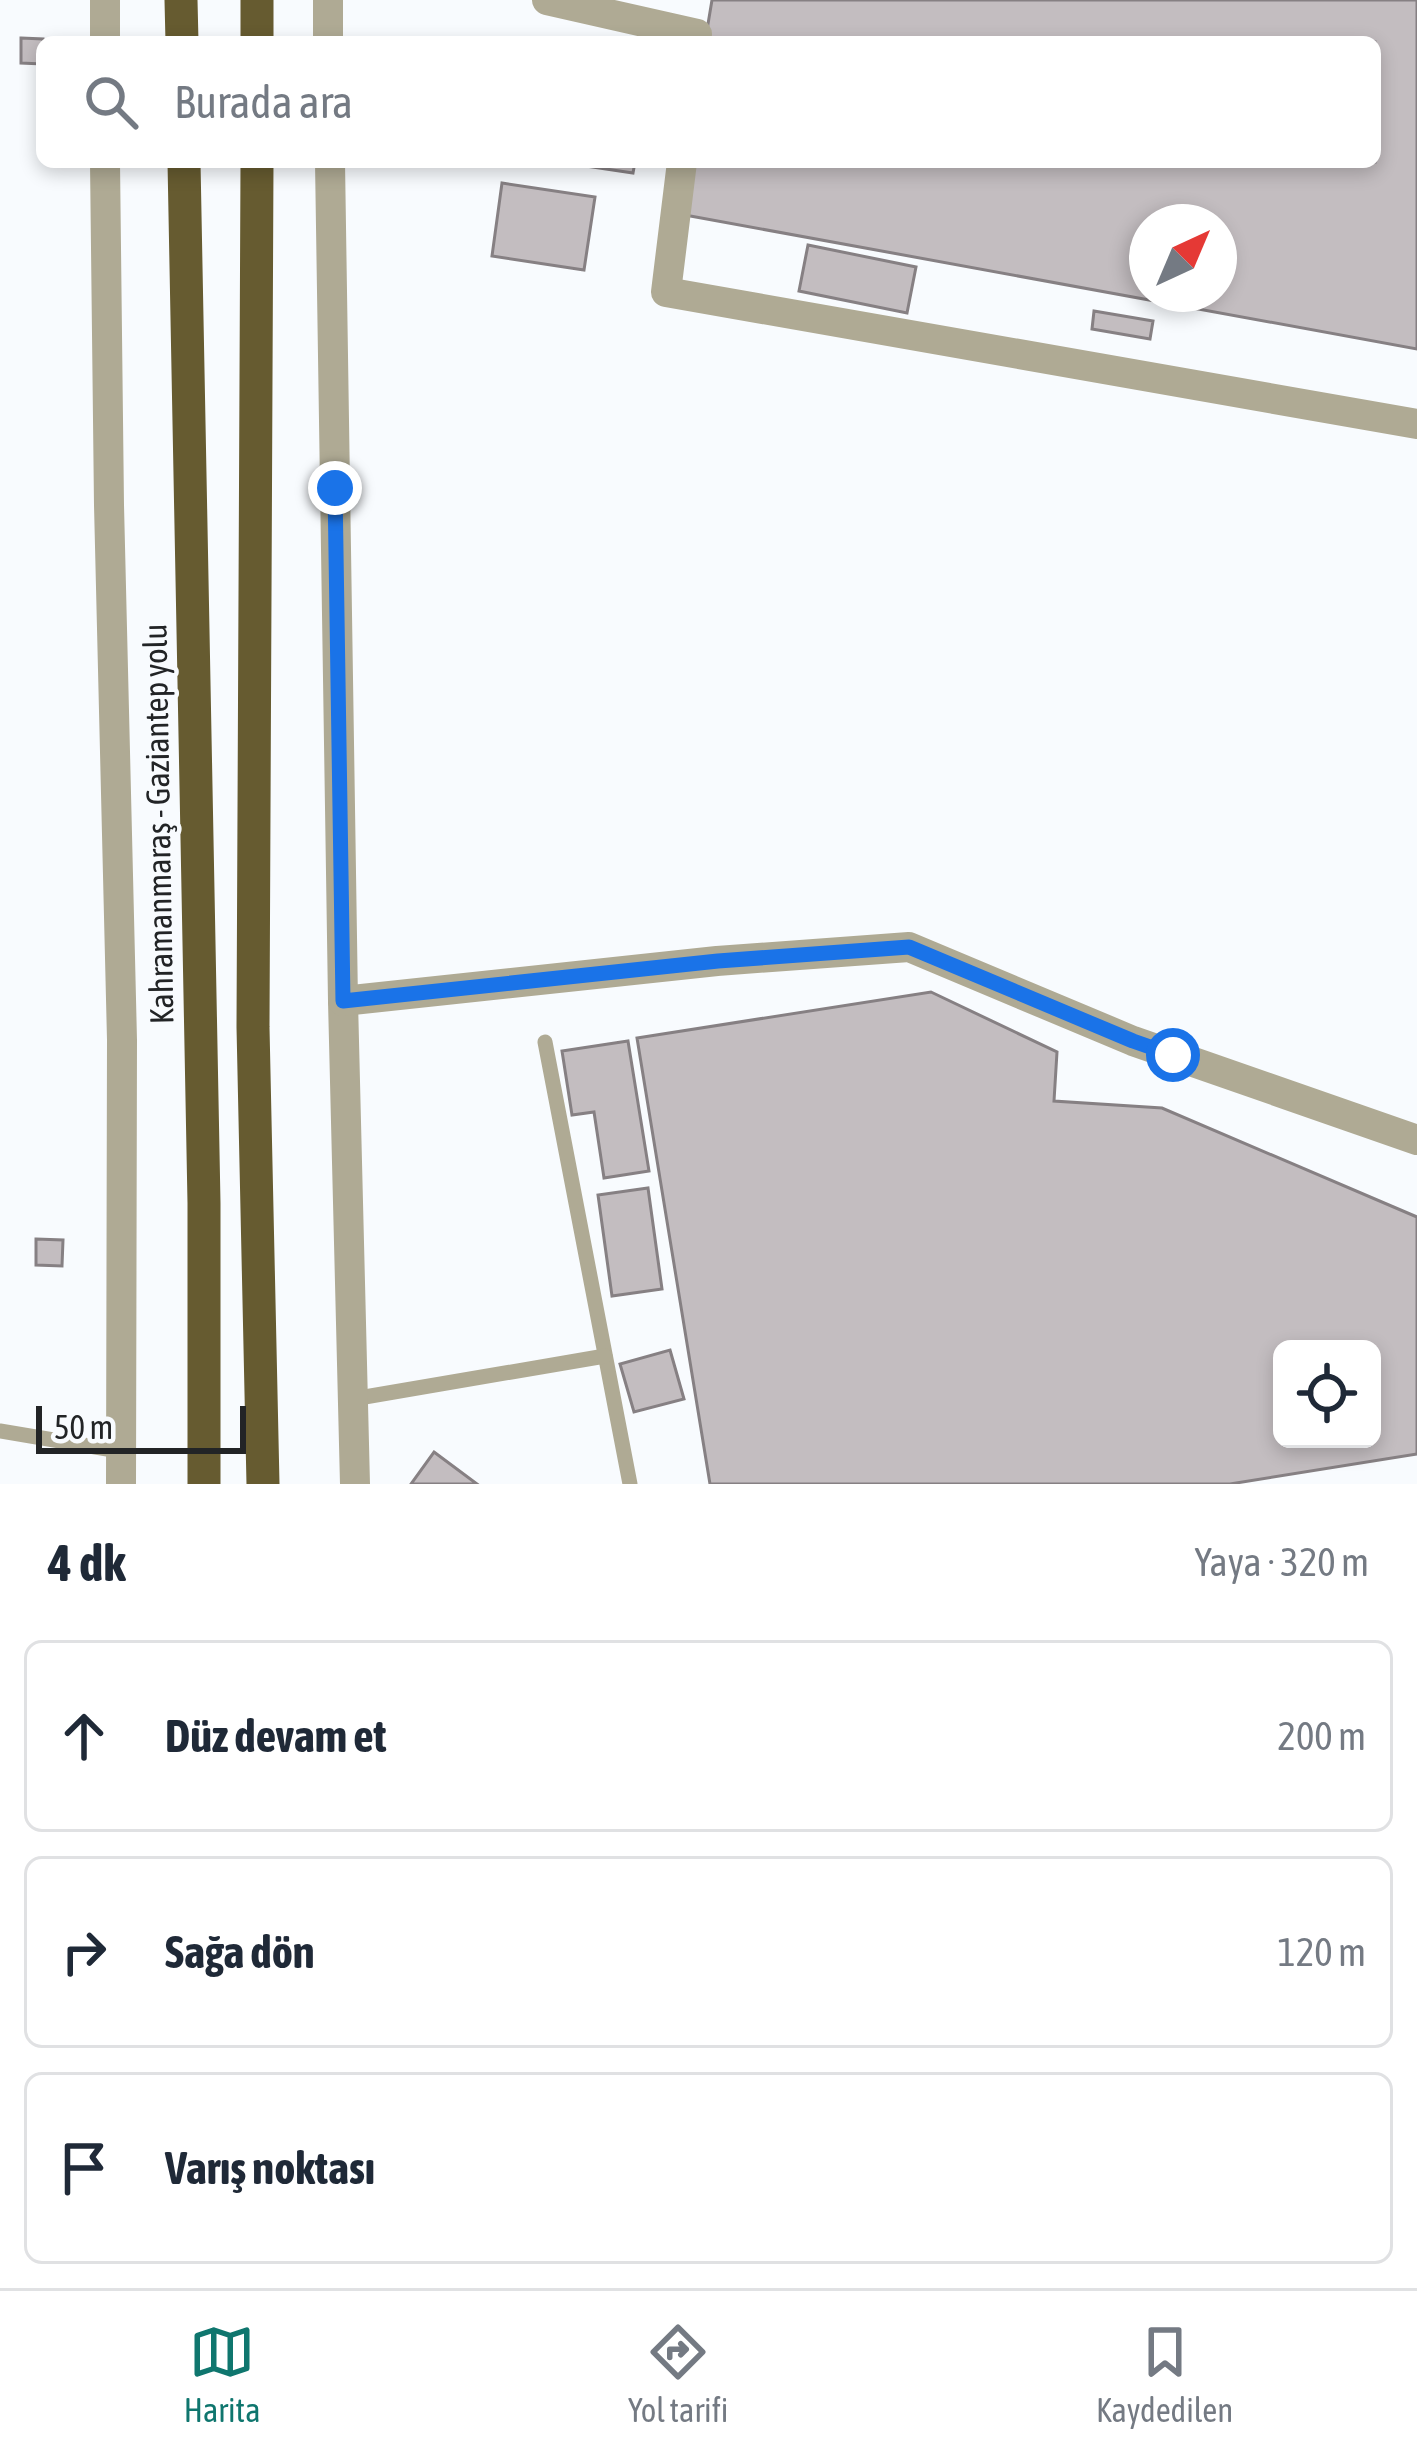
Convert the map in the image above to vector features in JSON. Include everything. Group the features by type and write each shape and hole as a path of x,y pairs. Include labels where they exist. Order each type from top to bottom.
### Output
{"highway":[{"path":"181,0 182,36"},
{"path":"257,0 257,36"},
{"name":"Kahramanmaraş - Gaziantep yolu","path":"184,168 204,1203 204,1484"},
{"path":"256,168 253,1027 263,1484"}],"street":[{"path":"105,0 105,36"},
{"path":"328,0 328,36"},
{"path":"548,0 698,36"},
{"path":"105,168 122,1040 121,1484"},
{"path":"330,168 355,1484"},
{"path":"681,168 666,292 1417,424"},
{"path":"343,1001 718,961 909,947 1133,1041 1417,1140"}],"lane":[{"path":"545,1042 630,1484"},
{"path":"353,1399 605,1356"},
{"path":"0,1431 119,1451"}],"building":[{"path":"712,0 1417,0 1417,349 1215,312 1237,312 1237,204 1129,204 1129,296 674,213 682,168 1381,168 1381,36 706,36"},
{"path":"21,38 36,39 36,64 21,63"},
{"path":"502,183 595,197 584,270 492,256"},
{"path":"808,245 916,267 907,313 799,291"},
{"path":"1094,311 1153,321 1150,339 1092,329"},
{"path":"931,992 1057,1052 1054,1101 1162,1108 1417,1217 1417,1454 1230,1484 710,1484 637,1038"},
{"path":"628,1041 649,1171 604,1178 594,1112 572,1115 562,1051"},
{"path":"648,1188 662,1289 612,1296 598,1195"},
{"path":"36,1239 63,1240 62,1266 36,1265"},
{"path":"670,1350 684,1399 634,1412 620,1364"},
{"path":"434,1452 477,1484 411,1484"}],"route":[{"path":"335,488 343,1001 718,961 909,947 1173,1055"}]}
